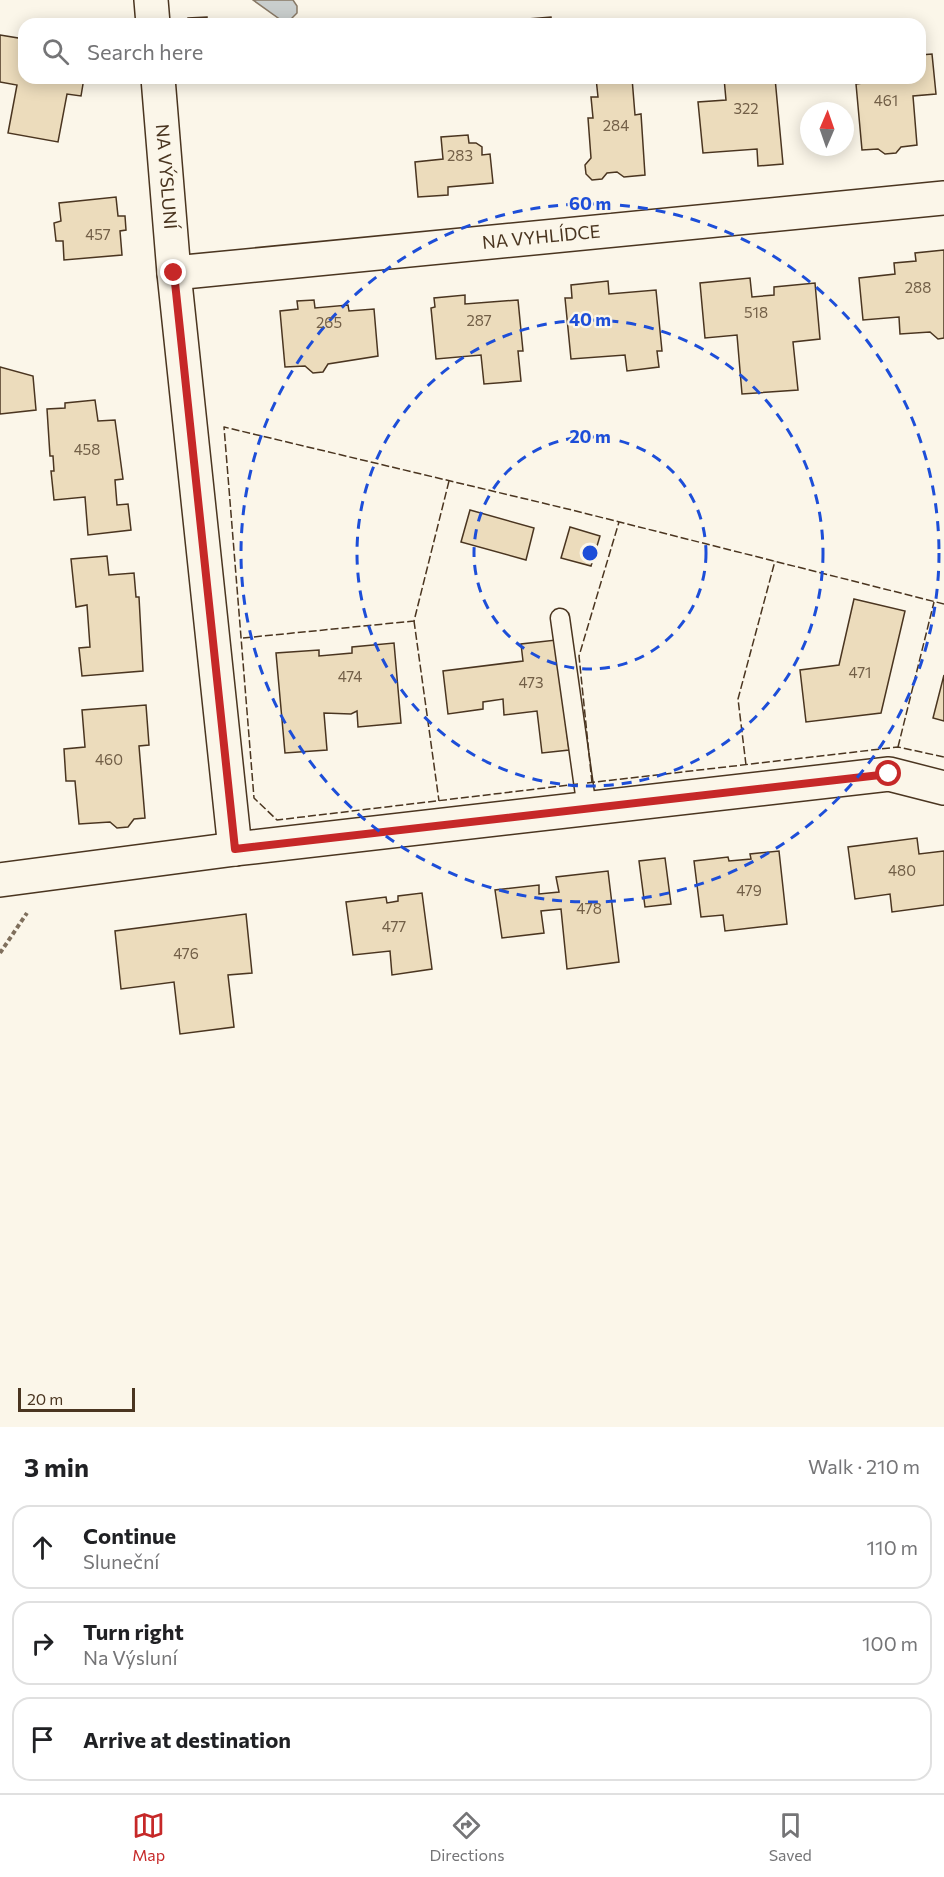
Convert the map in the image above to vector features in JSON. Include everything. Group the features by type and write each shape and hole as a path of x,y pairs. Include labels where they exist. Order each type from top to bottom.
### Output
{"street":[{"path":"151,0 152,18"},
{"name":"NA VÝSLUNÍ","path":"158,84 174,273 235,849"},
{"name":"NA VYHLÍDCE","path":"174,273 944,198"},
{"path":"0,879 235,849 889,774 944,788"}],"lane":[{"path":"560,618 587,808"}],"shaded area":[{"path":"253,0 293,0 297,6 297,13 292,18 278,18"}],"building":[{"path":"0,35 18,38 18,84 83,84 81,96 67,94 58,142 8,133 17,85 0,82"},
{"path":"926,54 932,54 936,94 913,96 917,145 901,147 896,153 885,154 878,149 862,150 856,84 926,84"},
{"path":"597,84 632,84 635,115 641,114 645,175 624,177 617,172 607,173 602,179 592,180 586,174 585,165 591,158 588,118 593,118 591,97 598,97"},
{"path":"725,84 776,84 783,164 758,166 757,149 703,153 698,102 726,100"},
{"path":"468,135 469,143 476,143 482,147 482,155 490,154 493,183 448,187 448,195 418,197 415,162 443,159 441,137"},
{"path":"116,197 118,216 125,216 126,230 120,231 122,255 64,260 63,241 56,241 54,223 61,221 59,203"},
{"path":"944,250 944,338 938,339 930,332 900,334 899,317 863,320 859,278 895,274 894,263 916,261 915,253"},
{"path":"750,278 752,297 774,295 774,287 815,283 820,339 793,342 798,390 742,394 737,335 705,338 700,283"},
{"path":"608,281 609,294 656,290 662,351 657,351 659,367 627,371 625,355 571,359 565,298 572,298 571,285"},
{"path":"465,295 465,304 518,300 523,351 518,351 521,381 484,384 481,355 436,359 431,308 435,307 434,298"},
{"path":"314,300 315,308 348,305 349,311 374,309 378,356 328,364 323,372 313,373 305,366 285,367 280,311 298,309 297,301"},
{"path":"0,367 33,376 36,410 0,414"},
{"path":"95,400 98,421 115,420 123,479 115,480 117,505 128,504 131,530 88,535 85,497 54,500 51,471 54,471 53,456 50,456 47,409 65,408 65,403"},
{"path":"470,510 534,528 526,560 461,542"},
{"path":"570,527 600,536 591,566 561,558"},
{"path":"107,556 109,575 134,573 136,597 139,597 143,671 82,676 79,648 90,647 87,605 76,607 71,559"},
{"path":"854,599 905,611 881,713 806,722 800,670 839,665"},
{"path":"556,640 569,750 542,753 537,711 504,715 503,699 483,702 483,709 448,714 443,671 523,661 521,644"},
{"path":"394,643 401,723 358,727 357,711 351,714 324,713 327,750 285,753 276,653 319,650 319,656 352,653 352,647"},
{"path":"944,675 944,721 933,718"},
{"path":"146,705 149,745 139,746 145,818 134,819 128,827 117,828 110,822 79,824 75,781 66,781 64,749 85,747 82,710"},
{"path":"917,838 919,854 944,851 944,905 892,912 890,894 855,899 848,847"},
{"path":"779,851 787,924 725,931 723,915 701,917 694,861 728,857 729,861 751,859 750,854"},
{"path":"665,858 671,904 645,907 639,861"},
{"path":"608,871 619,962 567,969 561,909 541,911 544,933 502,938 495,890 539,885 539,894 559,892 556,877"},
{"path":"422,893 432,969 392,975 390,951 353,955 346,902 386,897 387,903 398,901 398,896"},
{"path":"246,914 252,973 228,975 234,1027 180,1034 174,982 121,989 115,931"}],"fence":[{"path":"578,784 277,820 254,798 224,427 572,510 944,604"},
{"path":"243,638 414,621 449,481"},
{"path":"592,783 579,656 619,522"},
{"path":"746,765 738,699 775,561"},
{"path":"898,747 934,602"},
{"path":"414,621 439,801"},
{"path":"587,783 898,747 944,757"}],"route":[{"path":"174,273 235,849 889,774"}]}
